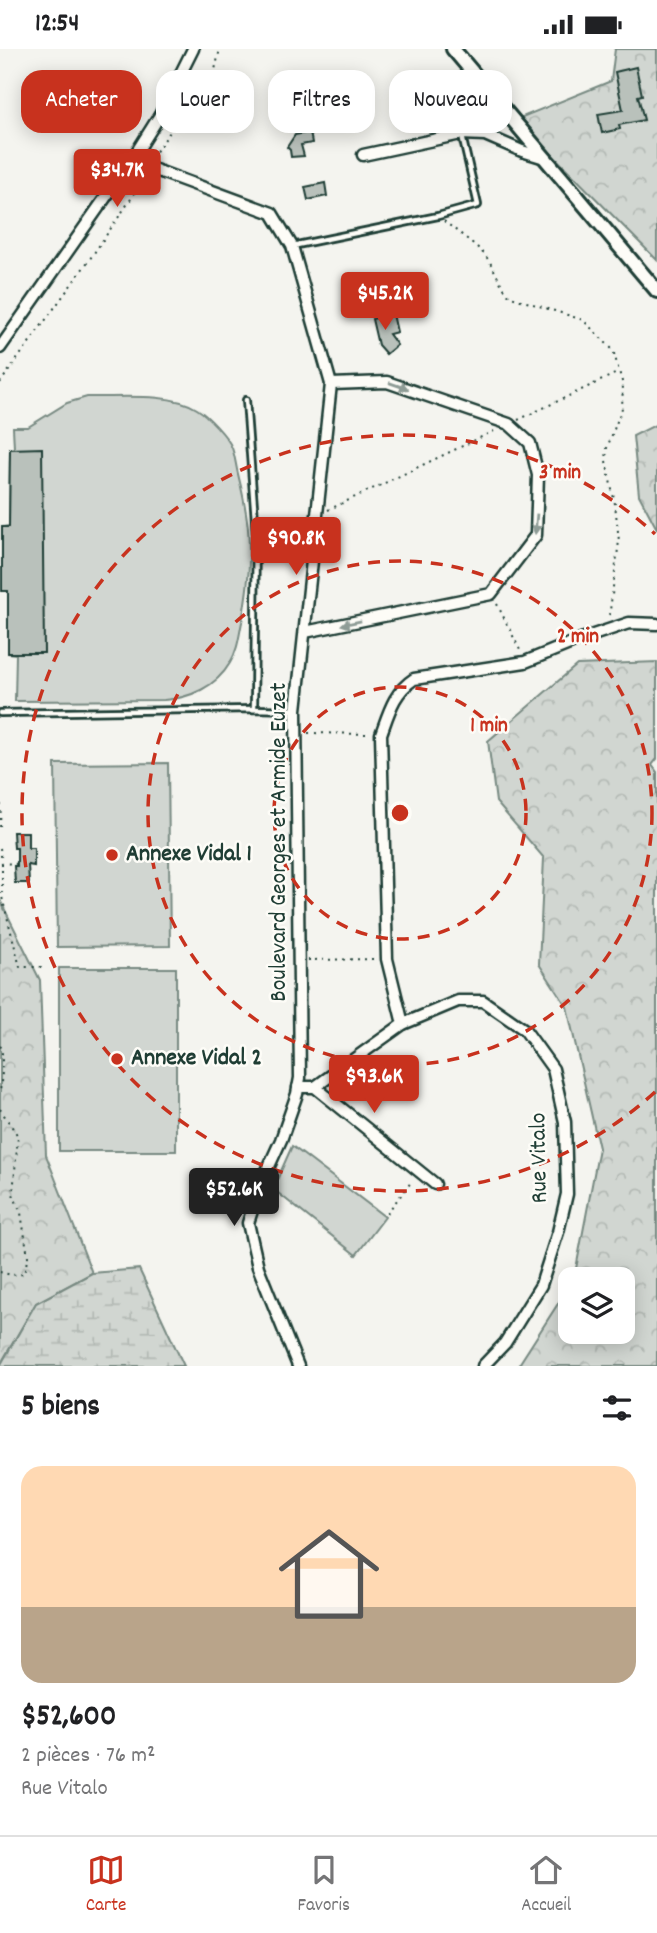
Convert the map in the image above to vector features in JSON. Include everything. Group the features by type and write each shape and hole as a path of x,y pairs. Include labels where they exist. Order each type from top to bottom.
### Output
{"street":[{"path":"0,348 131,161 160,115 193,49"},
{"path":"453,49 657,291"},
{"path":"363,155 461,134 485,135 545,158"},
{"name":"Boulevard Georges et Armide Euzet","path":"131,161 272,213 292,246 331,384 296,710 298,1087"},
{"path":"305,632 491,594 536,535 538,475 530,443 509,424 387,382 331,384"},
{"path":"403,1024 387,959 381,734 394,700 404,685 414,679 526,662 629,623 657,624"},
{"name":"Rue Vitalo","path":"315,1087 403,1024 458,1001 483,1001 525,1030 553,1069 565,1122 567,1193 558,1232 541,1285 505,1343 483,1366"},
{"path":"299,1366 258,1267 248,1223 260,1186 281,1140 298,1087 315,1087 435,1184"}],"lane":[{"path":"292,246 438,216 478,205 461,134"},
{"path":"246,400 256,533 254,709"},
{"path":"0,713 296,710"}],"path":[{"path":"0,383 133,196 146,167 175,125 194,114 214,74 220,49"},
{"path":"438,216 483,253 504,290 512,297 583,320 613,350 624,397 607,448 606,461 619,541 607,630"},
{"path":"318,515 619,372"},
{"path":"256,533 316,532"},
{"path":"491,594 526,662"},
{"path":"297,733 381,734"},
{"path":"0,827 1,800"},
{"path":"0,848 2,897 20,967 43,967"},
{"path":"2,863 17,864"},
{"path":"299,960 387,959"},
{"path":"0,1046 0,1092"},
{"path":"0,1109 18,1136 13,1193 21,1213 28,1256 24,1274 0,1272"},
{"path":"387,1213 419,1171"}],"green space":[{"path":"615,49 657,49 657,260 517,119 611,81"},
{"path":"87,397 159,398 186,404 211,421 232,448 249,539 243,613 237,648 230,663 210,685 193,694 164,700 15,701 16,654 8,653 8,591 2,591 2,527 9,526 10,449 14,448 13,427 28,427 67,403"},
{"path":"657,424 657,529 639,495 633,436"},
{"path":"657,662 657,759 652,765 657,772 657,1366 518,1366 558,1304 558,1344 635,1344 635,1267 576,1267 599,1148 567,1007 539,964 544,858 496,802 488,741 577,665"},
{"name":"Annexe Vidal 1","path":"168,763 170,946 57,947 55,764"},
{"path":"0,900 40,980 46,1155 92,1273 36,1303 0,1365"},
{"name":"Annexe Vidal 2","path":"59,968 176,968 176,1151 59,1151"},
{"path":"292,1146 385,1217 356,1255 273,1189"},
{"path":"139,1269 184,1366 0,1366 36,1303 92,1273"}],"building":[{"path":"636,67 642,95 638,96 644,120 619,125 620,129 602,133 598,114 623,110 615,72"},
{"path":"310,133 312,143 301,145 304,156 291,157 287,147 295,135"},
{"path":"325,183 327,196 308,200 305,187"},
{"path":"393,314 397,332 389,334 397,345 386,354 378,345 372,319"},
{"path":"42,448 44,653 8,653 8,591 2,591 2,527 9,527 10,449"},
{"path":"13,832 28,832 28,848 34,848 34,866 28,865 29,883 15,883 17,848 14,848"}],"place":[{"name":"Annexe Vidal 1","path":"112,855"},
{"name":"Annexe Vidal 2","path":"117,1059"}]}
